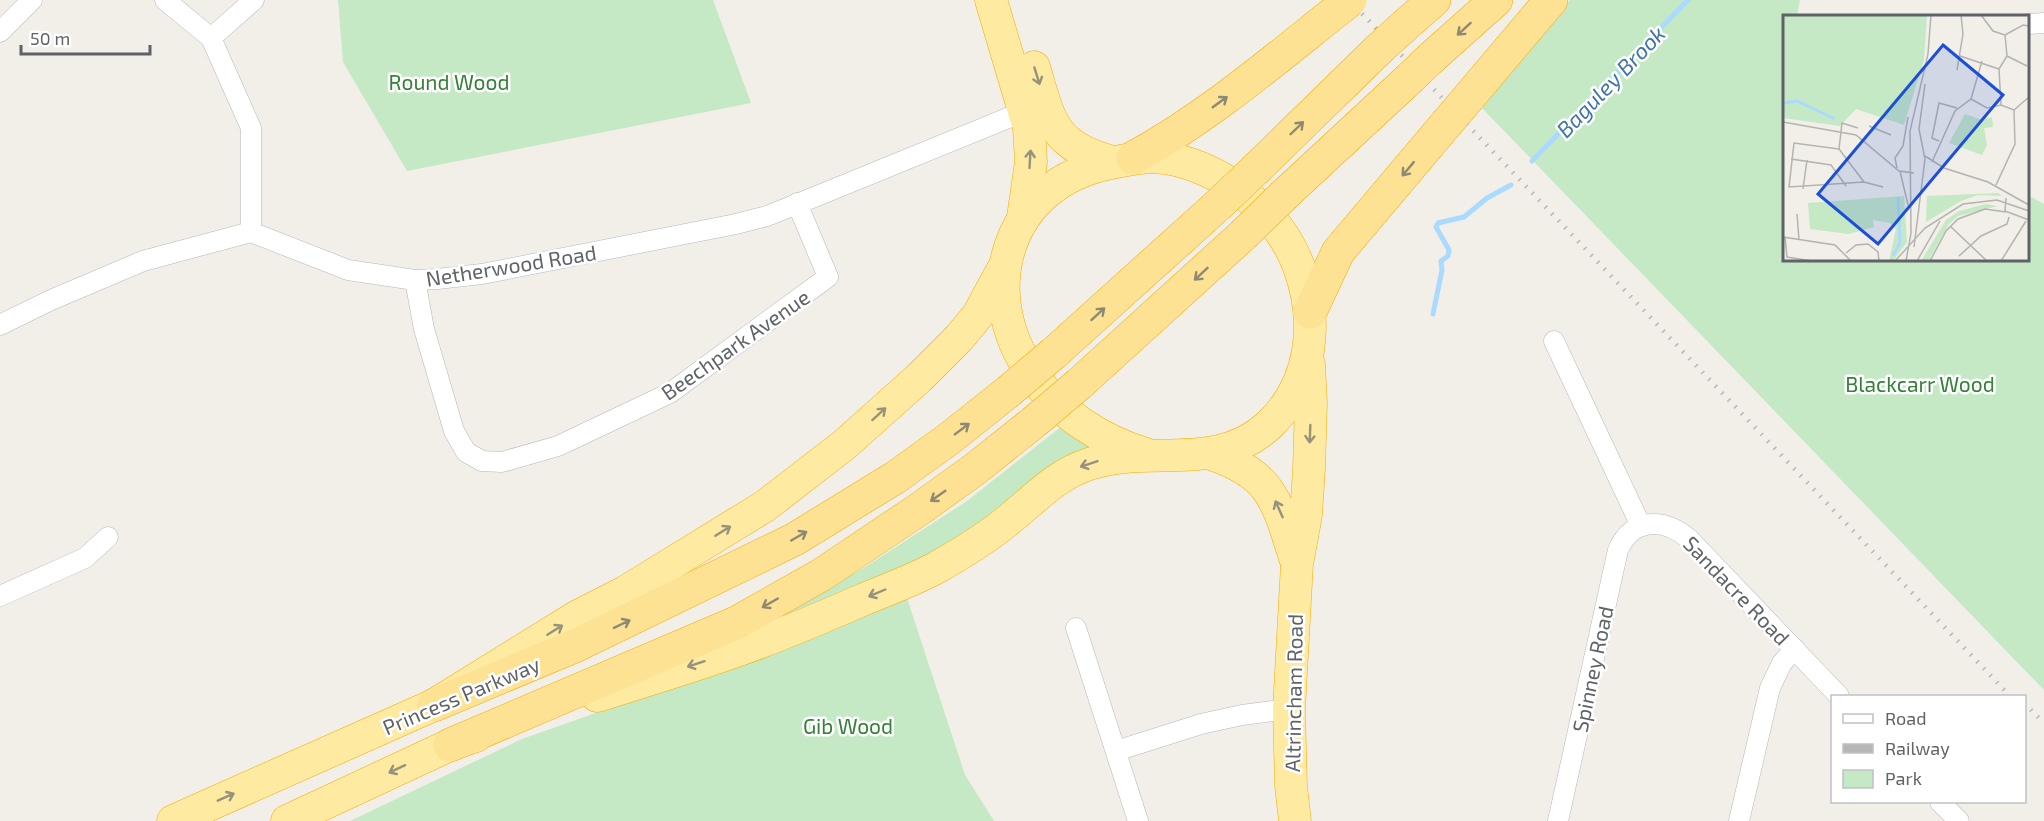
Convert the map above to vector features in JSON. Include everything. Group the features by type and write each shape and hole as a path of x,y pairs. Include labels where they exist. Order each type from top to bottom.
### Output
{"highway":[{"path":"991,0 1029,128 1031,145 1023,217"},
{"path":"450,745 789,632 931,570 995,531 1054,481 1071,471 1103,460 1146,454 1169,456 1211,454 1238,445 1255,436 1275,419 1291,399 1298,387 1308,354 1312,324 1303,279 1289,246 1271,220 1248,197 1216,176 1183,162 1166,158 1102,159 1075,147 1061,135 1051,120 1013,0"},
{"name":"Princess Parkway","path":"173,821 434,705 577,645 805,533 896,477 950,438 1054,353 1217,206 1390,39 1434,0"},
{"name":"Princess Parkway","path":"287,821 450,745 736,623 821,575 958,482 1079,384 1244,235 1284,195 1496,0"},
{"path":"1310,312 1338,252 1551,0"},
{"path":"434,705 576,617 625,592 675,562 765,506 807,475 880,413 959,338 978,315 1005,266 1015,233 1023,217 1044,193 1096,165 1123,160 1172,136 1244,85 1345,4"},
{"path":"1005,266 1003,294 1006,313 1017,350 1032,375 1058,403 1079,421 1113,442 1146,454"},
{"name":"Altrincham Road","path":"1295,821 1291,786 1289,709 1297,564 1306,515 1309,469 1311,403 1308,354"},
{"name":"Altrincham Road","path":"1211,454 1242,467 1262,482 1270,492 1282,517 1297,564"}],"street":[{"path":"0,32 32,0"},
{"path":"0,325 51,300 143,261 250,231 251,128 211,38 165,0"},
{"path":"211,38 254,0"},
{"path":"2029,24 2044,23"},
{"name":"Netherwood Road","path":"250,231 348,270 415,279 482,274 767,216 1025,111"},
{"name":"Beechpark Avenue","path":"415,279 424,329 453,431 466,452 482,461 502,462 558,446 670,393 828,277 797,203"},
{"path":"1554,341 1641,526"},
{"name":"Sandacre Road","path":"1641,526 1662,524 1679,531 1838,695"},
{"name":"Spinney Road","path":"1557,821 1618,549 1627,536 1641,526"},
{"path":"0,596 86,558 108,537"},
{"path":"1076,628 1138,821"},
{"path":"1739,821 1770,688 1782,663 1795,649"},
{"path":"1116,751 1202,724 1242,715 1289,709"},
{"path":"1942,803 1959,821"}],"green space":[{"name":"Round Wood","path":"338,0 713,0 751,103 407,171 343,62"},
{"name":"Blackcarr Wood","path":"1570,0 1800,0 1797,15 1783,15 1783,261 2029,261 2029,196 2044,204 2044,690 1482,108 1556,13"},
{"path":"1062,426 1097,449 975,531 871,582 750,630 862,569 967,501"},
{"name":"Gib Wood","path":"907,598 965,775 994,821 350,821 522,739 763,654"}],"waterway":[{"name":"Baguley Brook","path":"1532,161 1688,0"},
{"name":"Baguley Brook","path":"1433,314 1442,270 1441,261 1448,256 1449,250 1436,227 1438,223 1464,217 1487,198 1511,185"}],"railway":[{"path":"1349,0 2009,695"},
{"path":"2026,705 2044,723"}]}
